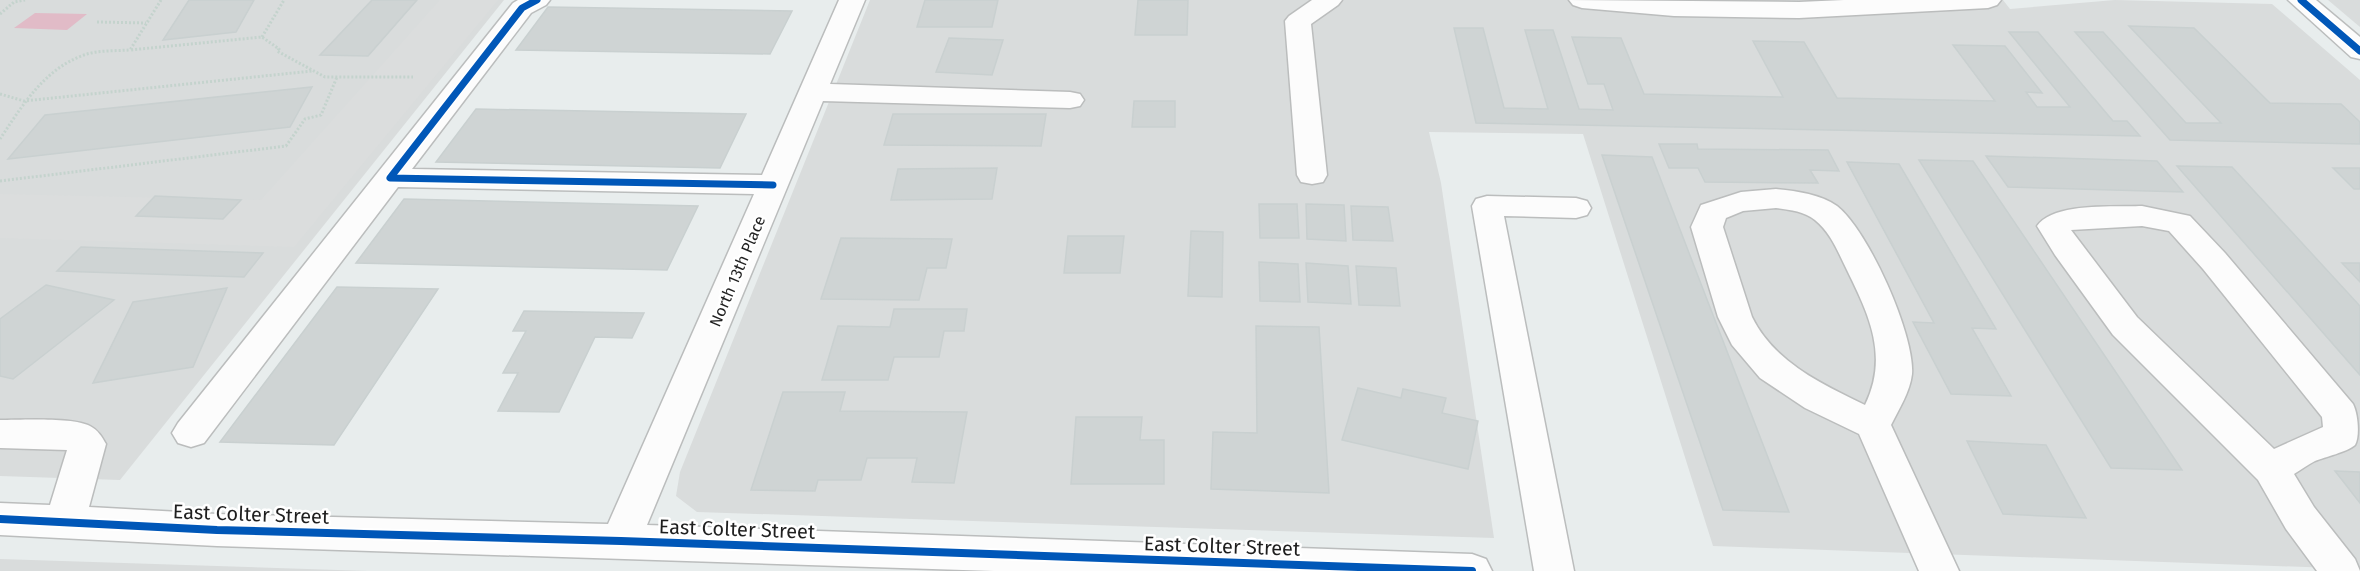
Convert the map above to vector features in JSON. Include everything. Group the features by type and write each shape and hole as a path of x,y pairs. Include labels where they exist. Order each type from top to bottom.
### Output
{"street":[{"path":"191,433 522,8 537,0"},
{"name":"North 13th Place","path":"621,542 852,0"},
{"path":"1312,175 1298,21 1329,0"},
{"path":"1582,0 1674,8 1799,10 1988,0"},
{"path":"2301,0 2360,51"},
{"path":"2331,26 2360,26"},
{"path":"813,92 1070,100"},
{"path":"390,178 773,185"},
{"path":"1873,424 1894,375 1888,325 1879,301 1835,221 1808,204 1778,199 1729,203 1712,212 1707,227 1735,317 1750,345 1772,369 1818,398 1873,424 1939,571"},
{"path":"1554,571 1487,206 1576,208"},
{"path":"2271,469 2299,452 2342,435 2340,414 2214,261 2179,223 2142,216 2070,219 2053,226 2066,248 2125,326 2271,469 2300,518 2341,571"},
{"path":"0,434 77,436 87,444 65,523"},
{"name":"East Colter Street","path":"0,519 217,530 1472,571"}],"path":[{"path":"0,14 14,2 25,0"},
{"path":"130,50 161,0"},
{"path":"262,37 284,0"},
{"path":"98,22 147,23"},
{"path":"0,140 24,101 55,71 84,55 262,37 279,49 277,51 324,77 413,76"},
{"path":"0,94 24,101 314,71"},
{"path":"0,181 286,146 305,119 321,115 337,76"}],"shaded area":[{"path":"0,0 504,0 120,480 0,476"},
{"path":"440,0 498,0 294,247 0,238 0,194 261,200"},
{"path":"870,0 2003,0 2010,9 2115,0 2272,4 2360,80 2360,569 1713,546 1583,134 1429,132 1441,183 1494,538 697,512 676,496 680,472"},
{"path":"2328,0 2360,0 2360,27"},
{"path":"35,13 87,14 67,30 14,28"},
{"path":"0,559 368,571 0,571"}],"building":[{"path":"189,0 254,0 236,32 163,40"},
{"path":"372,0 417,0 368,56 320,55"},
{"path":"925,0 998,0 992,27 917,27"},
{"path":"1138,0 1188,0 1187,35 1135,35"},
{"path":"548,7 792,11 770,54 516,50"},
{"path":"2129,26 2194,28 2270,103 2341,104 2360,122 2360,144 2170,140 2075,32 2103,32 2186,123 2221,123"},
{"path":"1454,28 1483,28 1504,108 1548,109 1525,30 1553,30 1579,109 1613,110 1604,84 1588,84 1572,37 1621,38 1644,94 1783,97 1753,41 1804,42 1837,98 1995,101 1953,45 2005,46 2042,93 2026,92 2037,107 2070,107 2009,32 2038,32 2113,121 2127,121 2140,136 1476,123"},
{"path":"949,38 1003,40 992,75 936,72"},
{"path":"312,87 290,127 8,159 45,115"},
{"path":"1134,101 1175,101 1175,127 1132,127"},
{"path":"476,109 746,114 720,168 436,162"},
{"path":"893,114 1046,114 1041,146 884,145"},
{"path":"1659,144 1697,144 1698,149 1828,150 1839,171 1810,170 1818,183 1705,182 1698,168 1669,168"},
{"path":"1602,155 1652,157 1789,512 1723,510"},
{"path":"1986,156 2157,161 2183,192 2008,187"},
{"path":"1919,160 1973,161 2182,470 2111,468"},
{"path":"1847,162 1899,164 1996,329 1972,328 2011,396 1951,394 1913,322 1934,323"},
{"path":"2177,166 2232,167 2360,306 2360,375"},
{"path":"997,168 992,199 891,200 898,169"},
{"path":"2333,168 2360,168 2360,189 2354,189"},
{"path":"155,196 241,200 223,219 136,216"},
{"path":"404,199 698,206 667,270 356,263"},
{"path":"1259,204 1297,204 1299,238 1260,238"},
{"path":"1306,204 1344,205 1346,241 1307,239"},
{"path":"1351,206 1388,207 1393,241 1353,240"},
{"path":"1191,231 1223,232 1222,297 1188,296"},
{"path":"1068,236 1124,236 1120,273 1064,273"},
{"path":"841,238 952,239 946,268 927,268 919,300 821,299"},
{"path":"81,247 263,253 244,277 57,271"},
{"path":"1259,262 1298,264 1300,302 1260,301"},
{"path":"1306,263 1348,266 1351,304 1308,302"},
{"path":"2342,263 2360,263 2360,282"},
{"path":"1356,266 1396,268 1400,306 1359,305"},
{"path":"46,285 114,300 13,379 0,376 0,319"},
{"path":"337,287 438,289 334,445 220,442"},
{"path":"227,288 193,367 93,383 133,302"},
{"path":"894,309 967,309 964,331 944,331 939,357 894,357 888,380 822,380 838,326 890,327"},
{"path":"524,311 644,313 632,338 595,337 559,412 498,411 518,373 503,373 526,331 513,331"},
{"path":"1256,326 1319,327 1329,493 1211,489 1213,432 1257,433"},
{"path":"1358,388 1401,398 1403,389 1446,398 1442,413 1478,421 1468,469 1342,440"},
{"path":"783,392 845,392 840,411 967,412 954,483 912,482 917,458 867,458 861,480 818,480 815,491 751,490"},
{"path":"1076,417 1142,417 1140,440 1164,440 1164,484 1071,484"},
{"path":"1967,441 2046,445 2086,518 2003,514"},
{"path":"2335,471 2360,472 2360,503"}],"cycle path":[{"path":"537,0 522,8 390,178 773,185"},
{"path":"2301,0 2360,51"},
{"path":"0,519 217,530 621,541 1472,571"}]}
